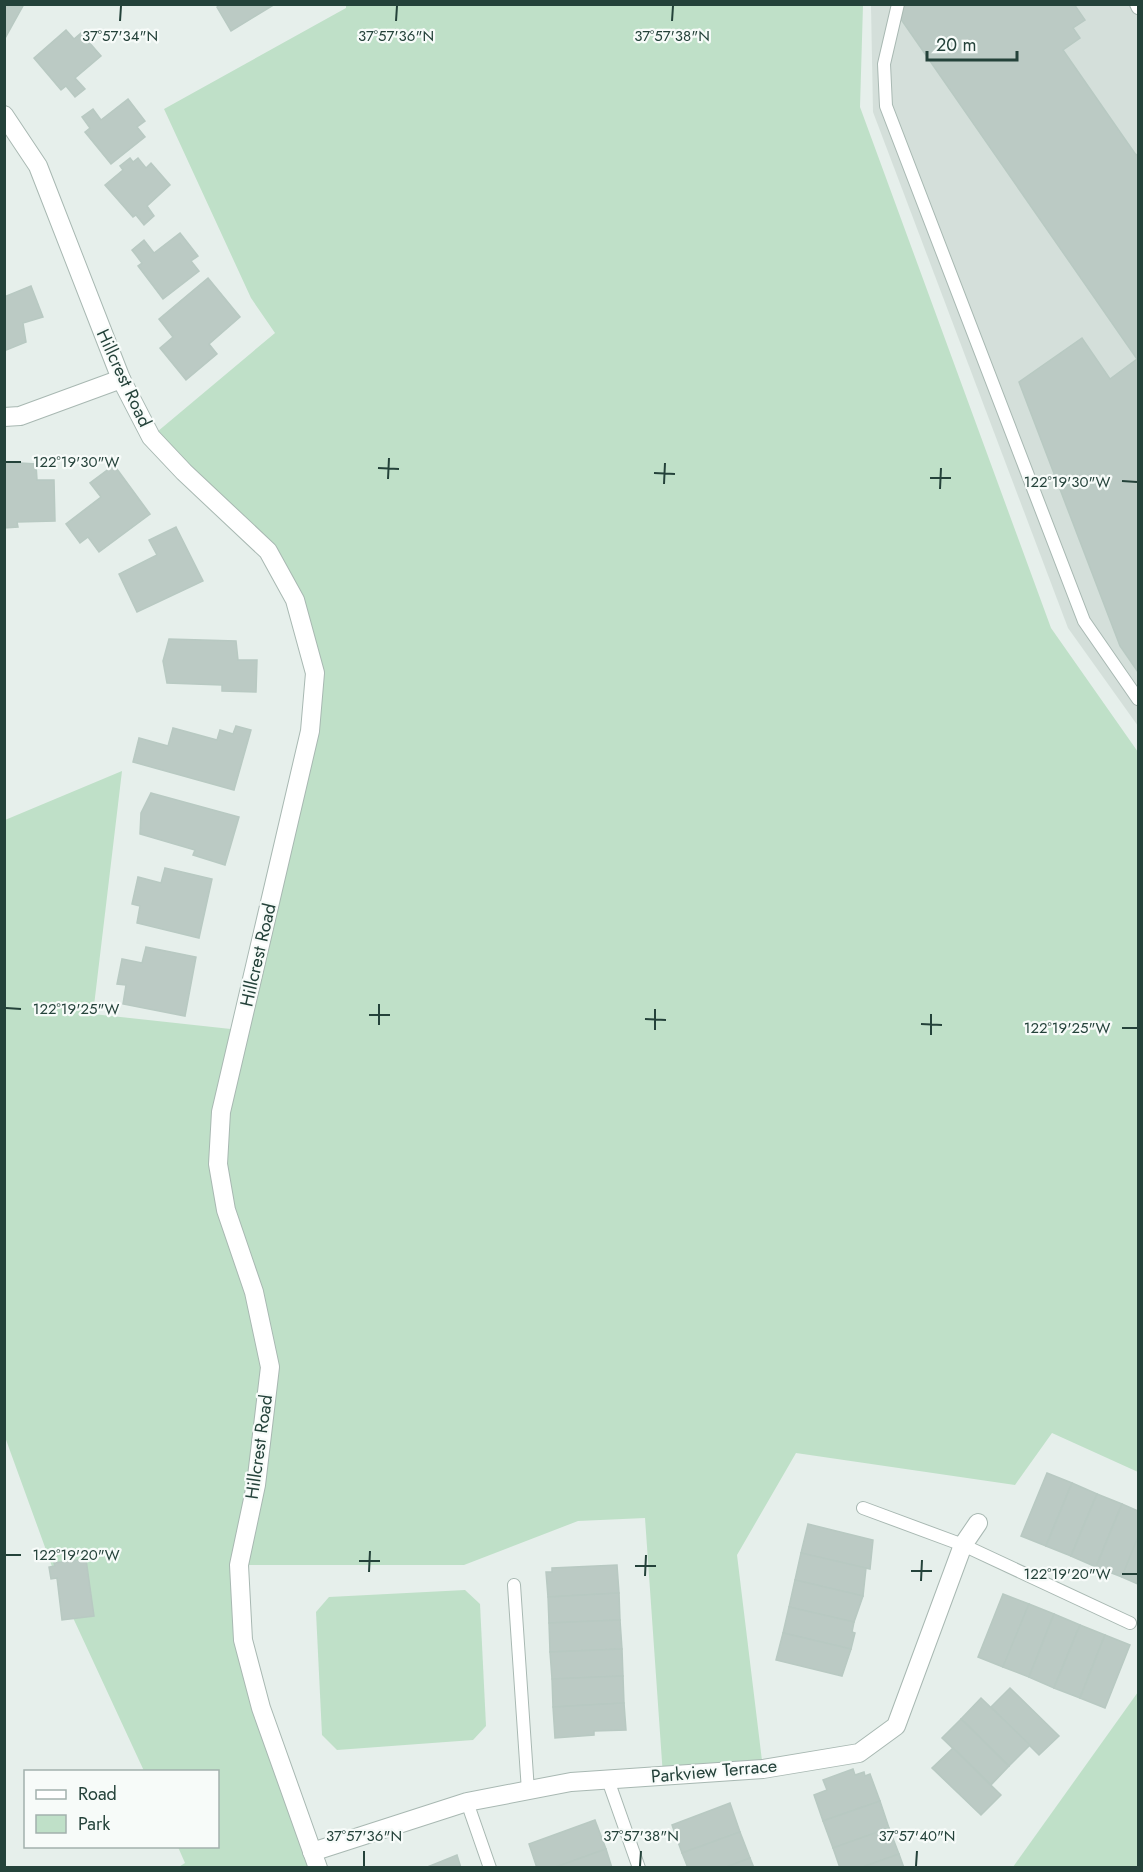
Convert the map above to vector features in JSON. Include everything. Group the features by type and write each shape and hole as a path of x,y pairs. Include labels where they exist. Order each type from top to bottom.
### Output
{"street":[{"name":"Hillcrest Road","path":"4,115 38,166 121,379 151,437 184,472 268,551 295,600 315,673 310,731 221,1112 218,1164 226,1210 254,1292 270,1367 256,1485 239,1565 243,1640 261,1708 315,1860"},
{"path":"4,417 20,416 121,379"},
{"name":"Parkview Terrace","path":"315,1860 467,1802 571,1782 764,1769 859,1753 896,1726 963,1545 978,1523"}],"lane":[{"path":"898,4 884,64 886,106 1084,621 1138,699"},
{"path":"1136,4 1138,8"},
{"path":"863,1508 963,1545 1130,1623"},
{"path":"514,1585 528,1791"},
{"path":"608,1780 639,1868"},
{"path":"467,1802 490,1868"}],"shaded area":[{"path":"871,5 1138,5 1138,726 1068,628 873,112"}],"green space":[{"path":"346,5 863,5 860,107 1051,628 1138,752 1138,1472 1052,1433 1015,1485 796,1453 737,1555 763,1769 663,1776 645,1518 578,1521 464,1565 240,1565 243,1640 318,1867 177,1868 185,1863 178,1848 219,1848 219,1770 144,1770 62,1594 5,1437 5,820 122,771 93,1014 240,1030 315,673 268,551 151,437 275,333 251,298 164,109 346,8"},
{"path":"465,1590 480,1604 486,1726 473,1740 337,1750 322,1735 316,1612 329,1597"},
{"path":"1138,1692 1138,1867 1013,1867"}],"building":[{"path":"4,4 24,4 4,40"},
{"path":"220,4 275,4 231,31 217,7"},
{"path":"904,4 1074,4 1085,20 1073,28 1080,38 1063,50 1136,155 1138,154 1138,672 1120,646 1019,382 1082,338 1110,379 1137,359 898,15"},
{"path":"66,30 74,39 81,33 101,56 75,78 85,89 75,97 66,86 61,90 34,58"},
{"path":"128,99 145,121 137,127 145,137 111,164 85,132 90,128 82,117 93,109 101,120"},
{"path":"130,158 133,162 138,158 146,168 151,163 170,185 147,206 154,216 144,225 136,215 133,217 105,185 123,170 120,166"},
{"path":"180,233 198,256 191,261 199,271 163,299 138,266 142,263 132,250 144,240 154,253"},
{"path":"208,278 240,317 209,344 217,354 186,380 160,348 173,337 159,319"},
{"path":"31,286 43,317 23,323 26,342 4,351 4,297"},
{"path":"4,462 36,464 37,480 54,480 55,521 17,522 18,527 4,528"},
{"path":"114,465 150,514 99,552 88,537 80,543 66,524 101,497 90,483"},
{"path":"176,527 203,581 137,612 119,574 157,555 149,540"},
{"path":"169,639 236,641 238,660 257,660 256,692 222,691 222,685 167,683 163,661"},
{"path":"236,726 251,730 234,790 133,762 139,738 168,746 173,728 217,740 220,730 233,734"},
{"path":"151,793 239,817 225,865 193,855 195,850 140,834 141,813"},
{"path":"165,868 212,879 199,938 137,923 140,906 132,904 138,877 161,883"},
{"path":"146,947 196,957 185,1016 123,1004 126,985 117,984 122,959 142,963"},
{"path":"1047,1473 1072,1483 1046,1546 1021,1536"},
{"path":"1072,1483 1097,1494 1071,1556 1046,1546"},
{"path":"1097,1494 1122,1504 1096,1567 1071,1556"},
{"path":"1122,1504 1138,1511 1138,1537 1122,1577 1096,1567"},
{"path":"808,1524 873,1540 870,1569 801,1553"},
{"path":"1138,1537 1138,1584 1122,1577"},
{"path":"801,1553 866,1568 863,1596 795,1580"},
{"path":"86,1559 94,1616 62,1620 57,1578 51,1579 49,1567 55,1566 54,1563"},
{"path":"617,1565 619,1593 548,1597 546,1572 552,1572 552,1568"},
{"path":"795,1580 863,1596 854,1622 789,1607"},
{"path":"619,1593 620,1620 549,1623 548,1597"},
{"path":"1003,1594 1029,1604 1003,1667 978,1657"},
{"path":"1029,1604 1054,1614 1029,1677 1003,1667"},
{"path":"789,1607 854,1622 852,1632 855,1633 851,1649 783,1633"},
{"path":"1054,1614 1080,1625 1054,1688 1029,1677"},
{"path":"620,1620 622,1649 550,1652 549,1623"},
{"path":"1080,1625 1105,1635 1080,1698 1054,1688"},
{"path":"783,1633 851,1649 842,1676 776,1660"},
{"path":"1105,1635 1130,1645 1105,1708 1080,1698"},
{"path":"622,1649 623,1676 552,1679 550,1652"},
{"path":"623,1676 624,1703 553,1707 552,1679"},
{"path":"1010,1688 1059,1736 1039,1755 991,1707"},
{"path":"981,1698 1030,1745 1009,1766 961,1719"},
{"path":"624,1703 626,1730 594,1731 594,1735 555,1738 553,1707"},
{"path":"961,1719 1009,1766 991,1785 942,1738"},
{"path":"953,1748 1001,1795 981,1815 932,1768"},
{"path":"853,1769 855,1775 864,1772 865,1776 870,1774 880,1801 823,1821 814,1795 827,1790 823,1780"},
{"path":"880,1801 889,1828 833,1848 823,1821"},
{"path":"730,1803 740,1832 682,1853 672,1825"},
{"path":"595,1820 606,1849 553,1868 537,1868 529,1844"},
{"path":"889,1828 899,1854 860,1868 840,1868 833,1848"},
{"path":"740,1832 750,1858 724,1868 688,1868 682,1853"},
{"path":"606,1849 612,1868 553,1868"},
{"path":"899,1854 904,1868 860,1868"},
{"path":"457,1855 461,1868 425,1868"},
{"path":"750,1858 754,1868 724,1868"}]}
